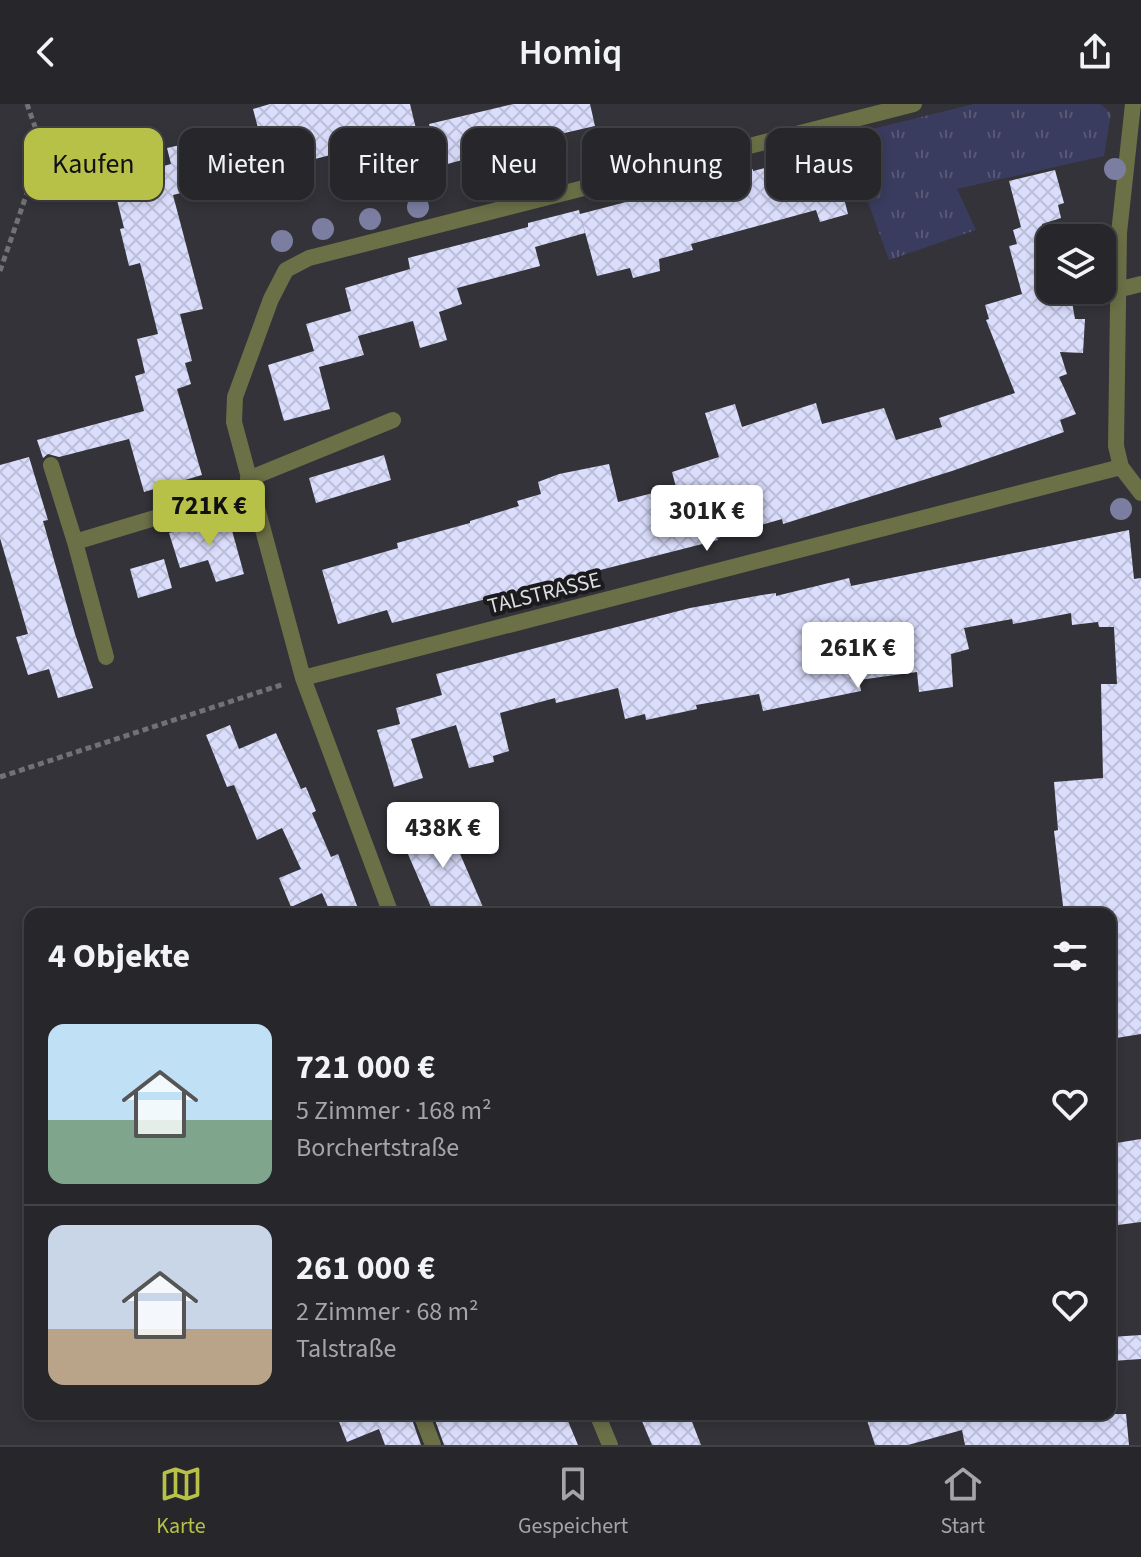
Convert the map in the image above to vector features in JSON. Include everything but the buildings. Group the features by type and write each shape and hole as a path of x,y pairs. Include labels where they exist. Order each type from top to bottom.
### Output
{"street":[{"path":"389,908 303,678 234,422 235,397 271,299 286,270 309,258 914,104"},
{"path":"1133,104 1119,233 1116,446 1121,467 1141,493"},
{"path":"1117,290 1141,284"},
{"path":"75,542 250,484 393,420"},
{"path":"51,465 106,657"},
{"name":"TALSTRASSE","path":"303,678 1121,467"},
{"path":"423,1420 433,1445"},
{"path":"600,1420 610,1445"}],"path":[{"path":"0,271 36,167 40,141 27,104"},
{"path":"0,777 303,678"}],"green space":[{"path":"974,104 1100,104 1111,113 1104,156 957,189 976,230 889,260 867,200 881,200 881,128 876,128"}]}
